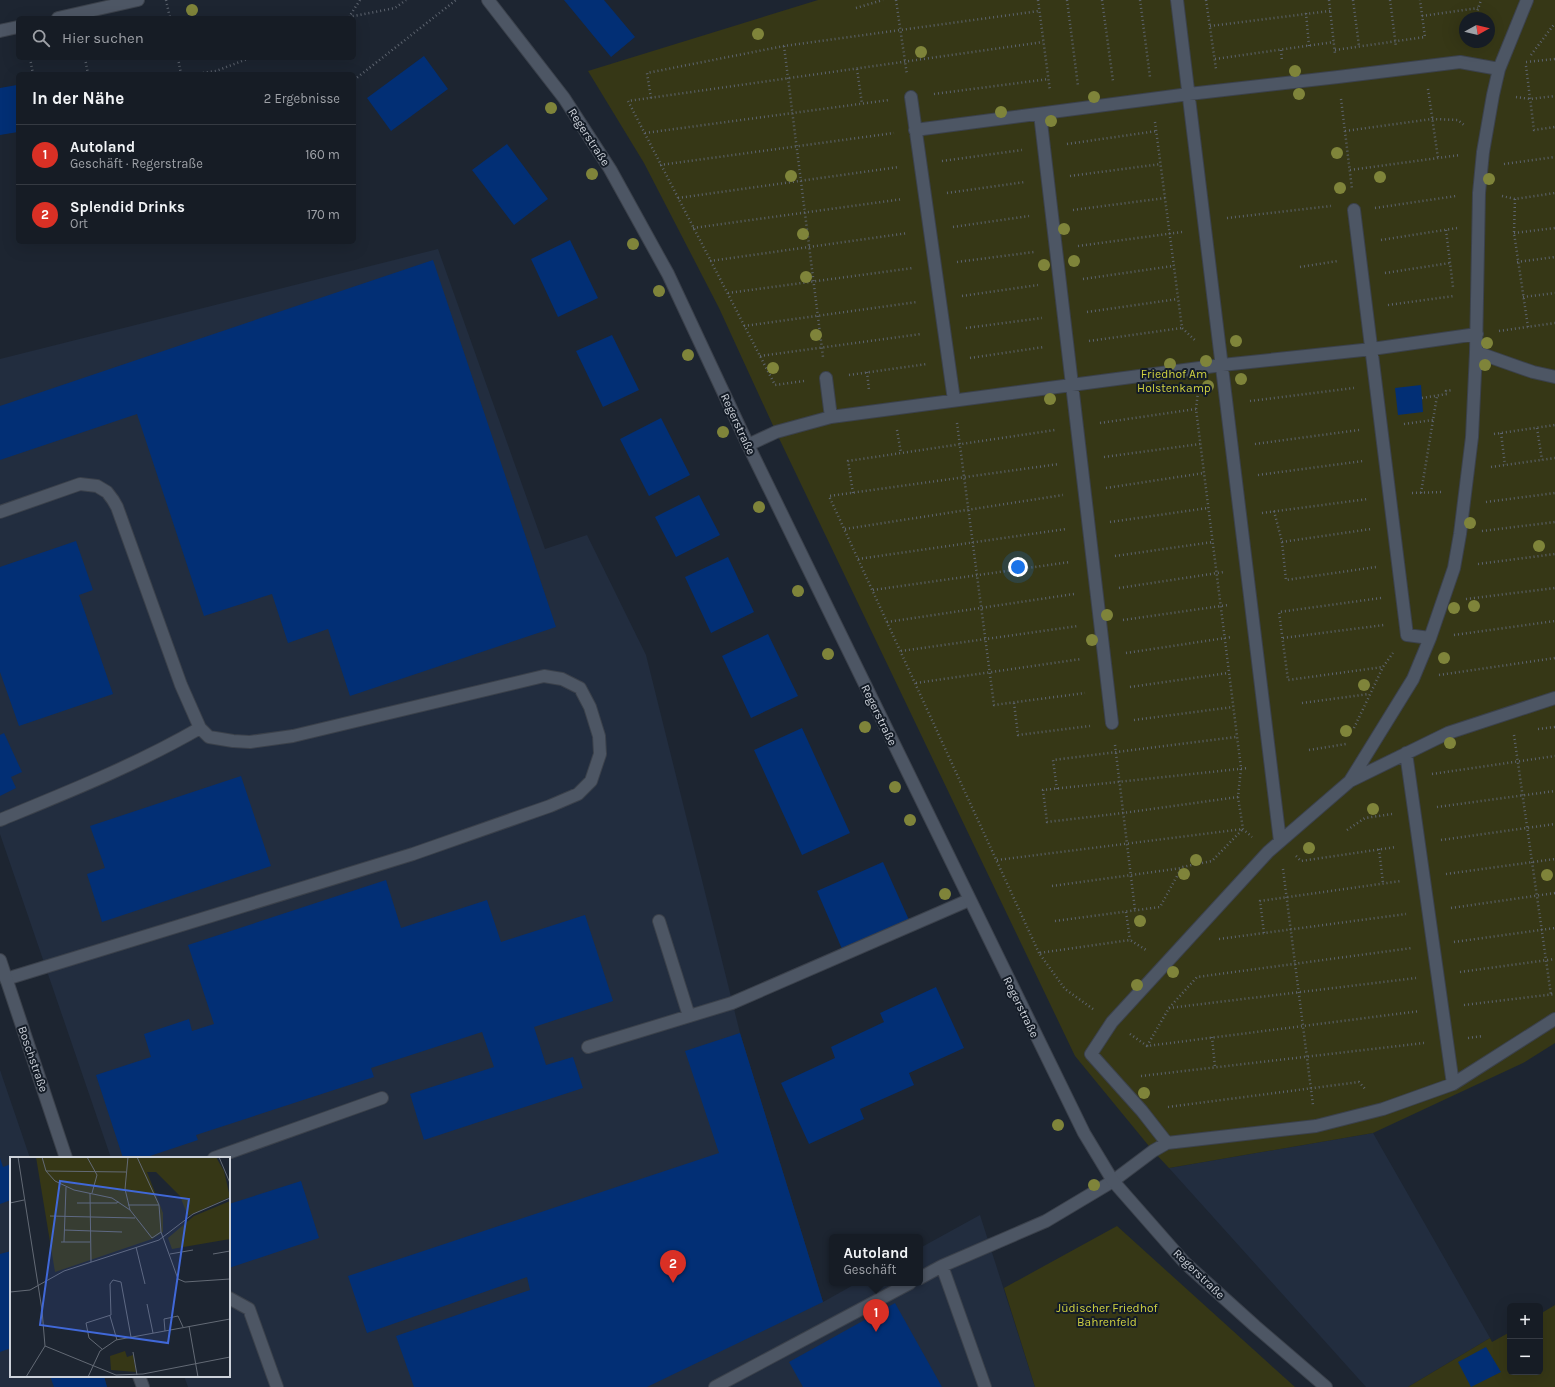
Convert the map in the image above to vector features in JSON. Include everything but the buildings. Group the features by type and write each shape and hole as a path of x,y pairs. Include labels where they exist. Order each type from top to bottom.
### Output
{"street":[{"path":"67,16 138,0"},
{"name":"Regerstraße","path":"488,0 564,98 610,169 668,274 748,445 969,900 1084,1133 1113,1181 1185,1263 1326,1387"},
{"path":"1177,0 1280,841"},
{"path":"1350,781 1413,679 1430,638 1454,568 1466,492 1472,437 1476,352 1478,193 1484,147 1499,69 1527,0"},
{"path":"0,31 16,27"},
{"path":"915,130 1152,98 1460,62 1499,69"},
{"path":"911,97 954,400"},
{"path":"1040,114 1112,723"},
{"path":"1354,207 1407,635 1430,638"},
{"path":"748,445 776,432 830,417 1222,365 1372,349 1476,334"},
{"path":"1476,352 1533,372 1555,377"},
{"path":"826,378 830,417"},
{"path":"0,512 80,484 97,486 106,492 117,507 181,686 200,728 209,737 222,740 250,742 269,740 316,731 544,676 562,679 580,688 590,707 599,736 600,754 591,781 578,794 550,806 413,854 6,979"},
{"path":"1167,1143 1142,1111 1091,1054 1112,1022 1280,841 1350,781 1448,733 1555,698"},
{"path":"0,820 120,770 173,744 200,728"},
{"path":"1406,753 1453,1084"},
{"path":"588,1048 732,1003 969,900"},
{"path":"658,921 689,1016"},
{"name":"Boschstraße","path":"0,960 66,1157"},
{"path":"923,1276 942,1266 1046,1221 1113,1181 1153,1151 1167,1143 1316,1126 1383,1109 1453,1084 1555,1019"},
{"path":"217,1157 382,1098"},
{"path":"942,1266 985,1387"},
{"path":"715,1387 904,1286"},
{"path":"230,1299 249,1309 277,1387"},
{"path":"139,1377 143,1387"}],"path":[{"path":"166,0 170,16"},
{"path":"349,16 360,0"},
{"path":"353,16 395,8 406,0"},
{"path":"356,78 456,0"},
{"path":"856,8 883,0"},
{"path":"896,0 911,97"},
{"path":"1038,0 1053,112"},
{"path":"1067,0 1081,108"},
{"path":"1102,0 1116,103"},
{"path":"1043,42 628,101 775,385 1182,328 1140,0"},
{"path":"1206,0 1220,90"},
{"path":"1329,0 1354,207"},
{"path":"1353,0 1359,46"},
{"path":"1390,0 1398,70"},
{"path":"1335,50 1425,37 1420,0"},
{"path":"1477,12 1481,0"},
{"path":"1422,16 1478,8"},
{"path":"651,98 647,73 784,46 1039,10"},
{"path":"1210,26 1330,11"},
{"path":"1306,13 1309,46"},
{"path":"1555,23 1525,62 1534,130 1555,127"},
{"path":"1215,59 1334,42"},
{"path":"784,46 826,378"},
{"path":"1525,62 1555,59"},
{"path":"30,60 33,72"},
{"path":"85,60 88,72"},
{"path":"178,60 181,72"},
{"path":"209,72 216,71 245,60"},
{"path":"1424,66 1438,158"},
{"path":"857,69 862,104"},
{"path":"644,133 1049,79"},
{"path":"1530,99 1555,96"},
{"path":"1345,131 1432,119 1458,120 1484,147"},
{"path":"660,165 915,130"},
{"path":"1350,170 1438,158 1484,147"},
{"path":"1482,167 1555,157"},
{"path":"1230,218 1354,207 1478,193"},
{"path":"1528,327 1517,262 1514,233 1515,198 1555,194"},
{"path":"1358,244 1478,225"},
{"path":"1514,233 1555,228"},
{"path":"727,293 1205,229"},
{"path":"1366,308 1454,296 1446,230"},
{"path":"1300,267 1360,257"},
{"path":"1517,262 1555,258"},
{"path":"1362,276 1450,263"},
{"path":"1523,297 1555,293"},
{"path":"1476,334 1555,323"},
{"path":"1249,401 1376,385"},
{"path":"1422,398 1447,394 1446,391 1453,390 1453,395 1474,391"},
{"path":"1421,493 1437,396"},
{"path":"954,400 994,705"},
{"path":"853,493 848,461 1196,409 1236,738 1241,768 1238,797 1243,829"},
{"path":"1254,444 1433,420"},
{"path":"1472,437 1555,425"},
{"path":"1537,428 1542,460"},
{"path":"1501,433 1505,465"},
{"path":"1112,1022 1065,989 1039,953 829,496 1200,444"},
{"path":"1258,475 1385,458"},
{"path":"1469,470 1555,458"},
{"path":"845,529 1204,473"},
{"path":"1240,516 1390,496 1421,493 1466,492"},
{"path":"1464,505 1555,493"},
{"path":"858,559 1208,508"},
{"path":"1274,511 1282,542 1286,580 1398,564"},
{"path":"1460,534 1555,522"},
{"path":"1282,542 1393,526"},
{"path":"873,590 1213,542"},
{"path":"1454,568 1555,554"},
{"path":"887,622 1247,568"},
{"path":"1442,602 1555,588"},
{"path":"1383,667 1288,680 1279,612 1402,596"},
{"path":"1430,638 1555,622"},
{"path":"1283,638 1388,625 1407,635 1383,667 1353,730"},
{"path":"1413,679 1555,658"},
{"path":"1302,703 1369,694"},
{"path":"1511,712 1555,1019"},
{"path":"1112,723 1135,910"},
{"path":"1343,750 1350,737"},
{"path":"1057,789 1053,760 1236,738"},
{"path":"1309,750 1347,744"},
{"path":"1410,777 1555,756"},
{"path":"1238,797 1047,822 1043,790 1271,765"},
{"path":"1347,830 1365,818 1555,791"},
{"path":"997,860 1243,829"},
{"path":"1052,886 1182,868 1212,861 1243,829"},
{"path":"1280,841 1316,1126"},
{"path":"1379,849 1383,883"},
{"path":"1264,933 1260,901 1286,896 1555,859"},
{"path":"1055,921 1160,907 1182,868"},
{"path":"1183,944 1555,893"},
{"path":"1039,953 1130,940 1126,912"},
{"path":"1555,928 1197,977 1169,1008 1147,1046 1555,994"},
{"path":"1169,1008 1437,976 1555,959"},
{"path":"1114,1079 1485,1036"},
{"path":"1212,1038 1215,1067"},
{"path":"1142,1111 1358,1082"}],"shaded area":[{"path":"438,249 545,549 587,535 646,655 740,1033 823,1302 852,1286 923,1286 923,1246 980,1215 1035,1387 188,1387 184,1377 230,1377 230,1157 111,1157 0,834 0,359"},
{"path":"0,1070 30,1157 10,1157 10,1377 104,1377 107,1387 0,1387"},
{"path":"1373,1133 1490,1338 1408,1387 1366,1387 1169,1168"}],"green space":[{"name":"Friedhof Am Holstenkamp","path":"818,0 1555,0 1555,1043 1523,1063 1373,1133 1169,1168 1153,1151 1075,1056 776,432 719,308 644,163 588,71"},
{"name":"Jüdischer Friedhof Bahrenfeld","path":"1117,1226 1295,1387 1035,1387 1004,1288"},
{"path":"1555,1305 1555,1387 1408,1387 1490,1338 1492,1342 1507,1334 1507,1375 1543,1375 1543,1312"}],"place":[{"name":"Splendid Drinks","path":"673,1283"},
{"name":"Autoland","path":"876,1332"}]}
